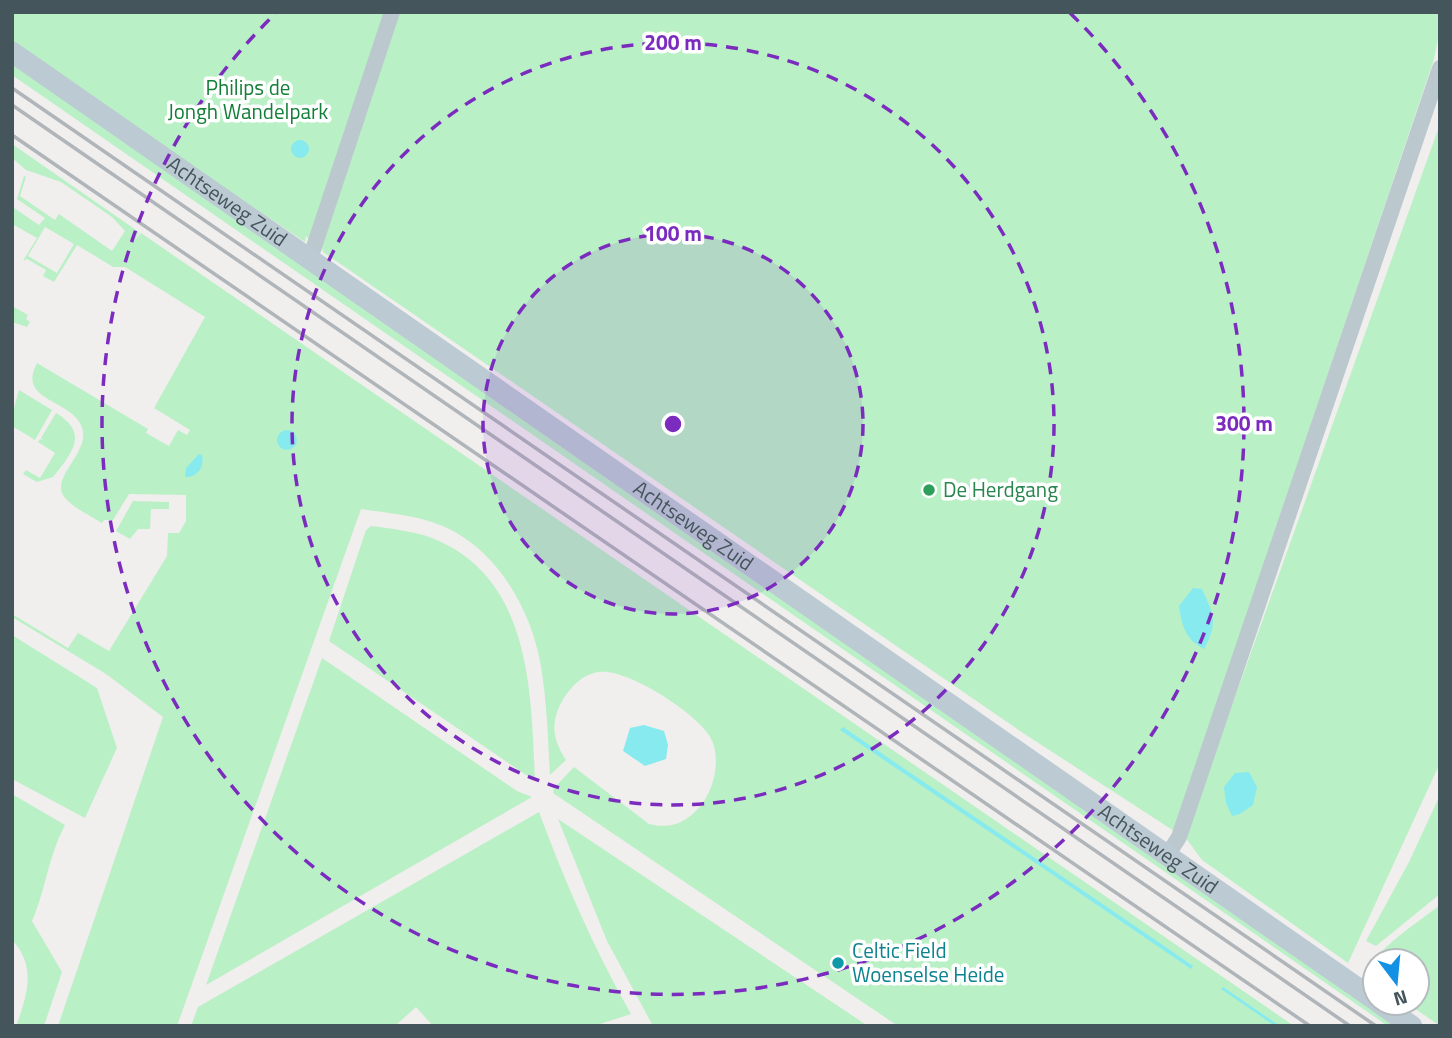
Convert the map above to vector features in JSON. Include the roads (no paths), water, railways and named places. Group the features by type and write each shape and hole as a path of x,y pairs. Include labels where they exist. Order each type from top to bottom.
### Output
{"street":[{"path":"310,259 392,12"},
{"name":"Achtseweg Zuid","path":"12,52 1361,990"},
{"path":"1167,856 1180,837 1440,68"}],"water":[{"path":"300,140 308,145 309,149 304,157 300,158 292,153 291,149 296,141"},
{"path":"287,430 294,433 297,440 294,447 287,450 280,447 277,440 280,433"},
{"path":"199,454 203,459 199,471 193,476 185,477 186,468"},
{"path":"1193,588 1202,589 1212,613 1213,625 1204,649 1192,641 1183,626 1180,613 1179,606"},
{"path":"644,725 664,731 668,745 666,759 645,766 623,751 630,728"},
{"path":"843,727 1193,966 1191,969 840,730"},
{"path":"1249,772 1257,787 1253,805 1232,816 1226,803 1224,787 1235,773"},
{"path":"1223,987 1280,1026 1275,1026 1221,989"}],"railway":[{"path":"12,88 1376,1026"},
{"path":"12,105 1350,1026"},
{"path":"12,135 1310,1026"}],"place":[{"name":"De Herdgang","path":"929,490"},
{"name":"Celtic Field Woenselse Heide","path":"838,963"}],"park label":[{"name":"Philips de Jongh Wandelpark","path":"248,100"}]}
